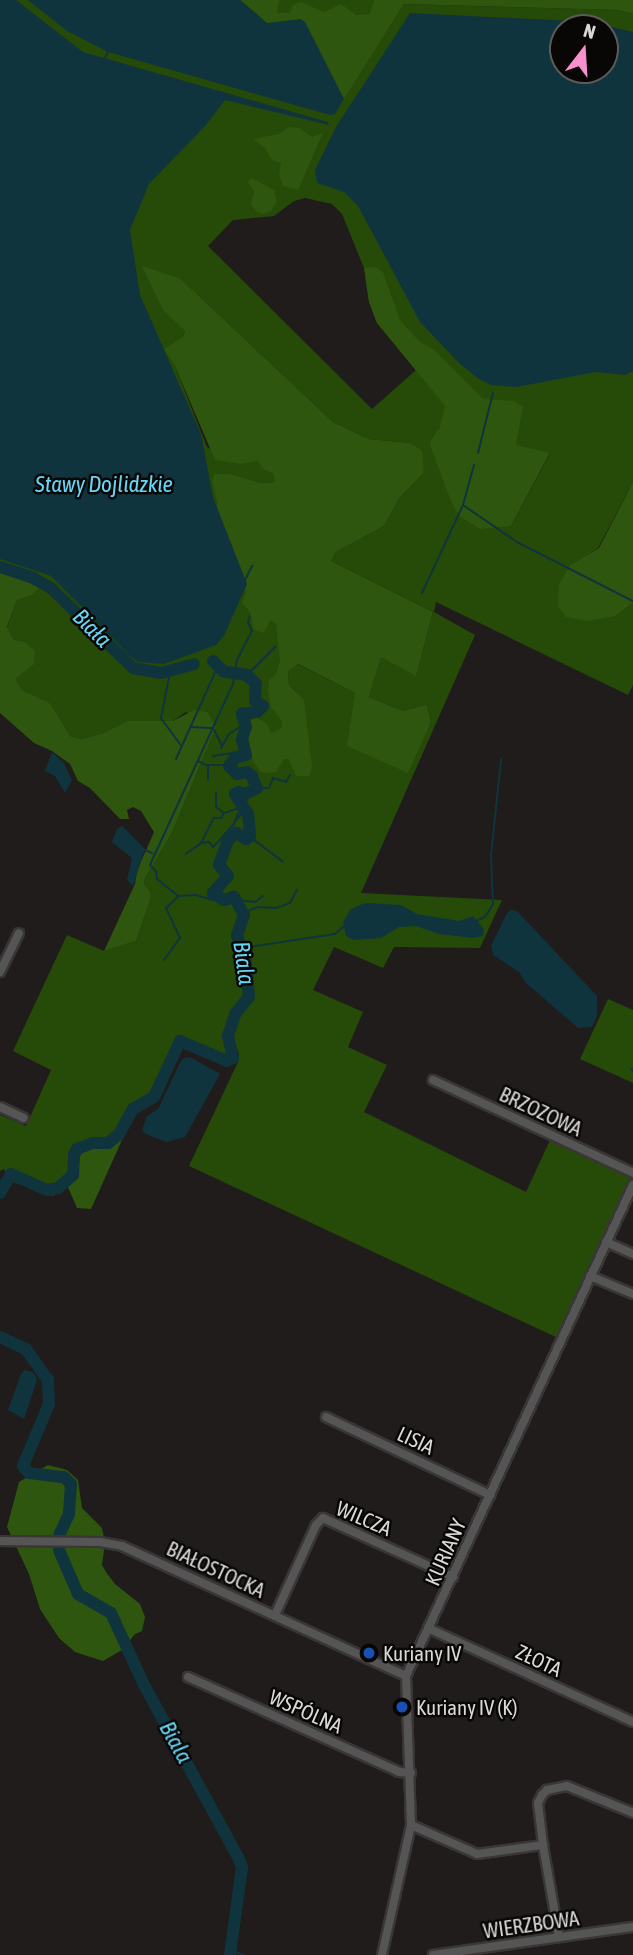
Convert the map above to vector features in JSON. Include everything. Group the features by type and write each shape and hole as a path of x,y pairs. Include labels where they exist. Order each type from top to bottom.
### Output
{"street":[{"path":"0,972 19,933"},
{"name":"BRZOZOWA","path":"433,1080 633,1173"},
{"path":"0,1107 24,1118"},
{"name":"KURIANY","path":"382,1955 411,1825 406,1676 633,1185"},
{"path":"606,1242 633,1254"},
{"path":"590,1276 633,1294"},
{"name":"LISIA","path":"326,1417 490,1495"},
{"name":"WILCZA","path":"275,1615 316,1525 323,1518 453,1577"},
{"name":"BIAŁOSTOCKA","path":"0,1541 112,1543 406,1676"},
{"name":"ZŁOTA","path":"429,1629 633,1722"},
{"name":"WSPÓLNA","path":"188,1676 398,1772 411,1773"},
{"path":"559,1937 538,1803 547,1790 568,1786 633,1813"},
{"path":"411,1825 477,1854 543,1845"},
{"name":"WIERZBOWA","path":"433,1955 633,1927"}],"green space":[{"path":"0,0 240,0 260,20 270,17 252,0 383,0 344,98 404,4 618,10 633,14 633,482 598,548 569,567 615,616 633,603 633,685 628,695 436,602 434,612 475,635 361,893 502,900 480,948 394,947 383,968 334,947 313,990 363,1012 348,1047 387,1065 364,1112 526,1192 551,1138 632,1176 558,1338 189,1166 238,1062 239,1054 234,1041 231,1061 181,1041 155,1102 134,1116 122,1140 109,1149 91,1147 77,1175 53,1196 10,1181 4,1169 0,1171 0,1115 26,1126 51,1070 13,1051 67,935 104,951 136,941 150,901 144,884 145,878 172,833 216,727 186,712 173,721 127,721 101,734 81,739 69,736 50,703 22,690 14,679 25,642 13,639 7,628 17,600 32,595 30,581 0,571","holes":["305,198 332,204 342,214 364,268 369,302 377,323 416,370 372,409 208,246 233,220 274,216 294,201","181,279 333,422 369,439 410,443 424,473 400,497 384,526 336,552 331,561 433,612 416,675 381,656 369,697 403,711 427,704 431,723 408,772 355,693 297,664 288,672 289,685 304,700 278,677 285,650 231,474 261,483 275,482 274,474 264,470 259,461 231,462 207,447 174,364 185,331","440,427 550,454 511,526 450,499 432,438"]},
{"path":"240,0 279,0 277,13 290,13 293,5 301,2 324,12 341,4 356,15 370,14 374,0 633,0 633,14 618,10 404,4 344,99 305,22 267,23"},
{"path":"288,127 299,128 312,137 323,133 298,190 283,186 279,174 281,163 272,160 264,147 253,139 279,134"},
{"path":"252,178 274,190 277,202 271,211 263,214 256,211 251,203 254,192 248,182"},
{"path":"142,266 181,279 333,422 369,439 410,443 422,451 424,473 400,497 384,526 336,552 331,561 433,612 416,676 381,657 369,697 403,711 427,704 431,723 408,773 347,746 355,693 298,664 288,672 289,685 304,700 312,767 309,776 296,776 289,759 284,759 276,772 268,773 261,772 254,763 246,739 249,721 257,718 267,724 271,733 282,728 282,721 271,707 268,690 269,680 276,674 280,661 276,624 270,620 264,633 254,630 250,612 242,603 246,591 217,541 217,502 212,481 214,474 231,474 261,483 274,482 274,474 264,470 258,461 241,464 215,460 174,364 164,349 183,337 185,331 163,310"},
{"path":"375,267 383,272 400,320 420,342 433,349 483,399 514,401 523,407 516,445 550,453 511,526 480,529 459,516 450,499 430,445 440,427 445,406 377,323 369,302 364,268"},
{"path":"633,482 633,603 615,616 587,621 566,617 558,606 559,585 569,566 599,548"},
{"path":"0,571 40,587 32,595 17,600 7,627 13,639 25,642 35,651 34,664 15,679 22,690 50,703 70,736 81,739 101,734 127,721 173,721 194,710 207,712 216,727 172,833 145,878 144,884 150,892 150,901 136,941 104,951 135,884 137,871 154,832 141,811 133,807 127,810 129,819 120,819 90,788 78,781 70,764 52,751 34,743 0,713"},
{"path":"608,999 633,1010 633,1083 580,1059"},
{"path":"122,1140 91,1209 77,1208 67,1185 77,1175 78,1154 91,1147 109,1149"},
{"path":"48,1465 67,1470 78,1480 82,1508 102,1528 105,1543 102,1565 115,1584 140,1604 145,1617 142,1631 135,1634 122,1650 103,1661 75,1652 59,1638 40,1609 29,1574 7,1527 19,1482"}],"water":[{"name":"Stawy Dojlidzkie","path":"0,0 16,0 83,52 328,122 329,125 225,100 206,125 149,184 130,230 140,295 201,434 213,497 247,584 224,636 216,645 164,664 138,662 130,656 51,576 0,559"},
{"path":"28,0 240,0 267,23 301,19 305,22 344,99 335,114 330,115 108,52 67,31"},
{"path":"410,13 549,20 549,84 619,84 619,29 633,32 633,371 625,375 596,372 516,387 491,385 479,379 460,364 420,322 358,206 344,192 317,183 315,170 336,127"},
{"path":"52,752 64,763 72,780 65,793 55,776 45,771"},
{"path":"122,826 145,849 133,886 127,880 132,858 112,842 117,829"},
{"path":"365,903 401,905 417,914 459,921 473,916 484,929 483,936 473,938 439,934 416,926 399,927 381,938 354,940 346,936 343,922 351,909"},
{"path":"511,910 517,911 597,996 597,1016 592,1027 578,1028 526,983 519,972 493,955 491,946"},
{"path":"190,1057 220,1074 185,1137 167,1142 146,1134 142,1130 147,1116 158,1109 180,1063 184,1058"},
{"path":"25,1370 34,1373 37,1380 24,1419 8,1410 21,1374"}],"waterway":[{"path":"104,59 108,52"},
{"path":"478,453 493,393"},
{"path":"474,465 463,505 517,542 633,601"},
{"path":"422,593 463,505"},
{"path":"245,580 252,566"},
{"name":"Biała","path":"0,567 33,578 51,588 133,668 161,673 194,664"},
{"path":"215,896 213,900 195,895 178,896 157,879 156,871 150,865 233,684 237,660 252,631 248,622 250,616"},
{"path":"247,675 275,647"},
{"name":"Biala","path":"0,1193 11,1174 47,1190 58,1188 73,1175 77,1149 93,1143 108,1143 119,1134 133,1109 154,1097 180,1041 227,1061 233,1058 228,1036 235,1014 249,997 246,963 237,935 244,915 234,897 224,900 213,893 228,876 219,865 228,840 236,833 246,839 250,836 248,814 235,794 245,794 257,788 252,776 247,772 237,774 229,766 235,758 246,755 242,739 246,727 242,714 257,712 263,706 255,701 256,684 247,675 223,671 213,661"},
{"path":"176,759 217,668"},
{"path":"170,672 161,718 181,746"},
{"path":"221,748 229,734 245,724"},
{"path":"191,727 213,728"},
{"path":"214,730 221,744"},
{"path":"213,756 245,751"},
{"path":"476,921 485,917 493,904 491,856 501,759"},
{"path":"198,761 206,765 229,765"},
{"path":"208,765 208,780"},
{"path":"257,788 269,788 273,778 286,782 290,775"},
{"path":"186,854 201,843 214,818 221,818 224,813 242,807 252,792"},
{"path":"216,793 216,807 224,813"},
{"path":"202,843 209,842 213,847 234,824 240,808"},
{"path":"235,821 244,810"},
{"path":"250,833 254,840 283,862"},
{"path":"145,850 152,853"},
{"path":"243,913 258,907 276,908 290,903 297,890"},
{"path":"237,900 255,902 263,896"},
{"path":"164,960 180,938 166,908 178,897"},
{"path":"242,948 335,934 343,927"},
{"name":"Biala","path":"0,1337 26,1349 45,1376"},
{"name":"Biala","path":"48,1379 49,1404 23,1466 29,1473 64,1477 71,1484 69,1514 59,1535"},
{"name":"Biala","path":"59,1550 78,1594 111,1613 143,1683 238,1857 242,1867 230,1955"},
{"path":"230,1950 243,1955"}],"place":[{"name":"Kuriany IV","path":"369,1653"},
{"name":"Kuriany IV (K)","path":"402,1707"}]}
